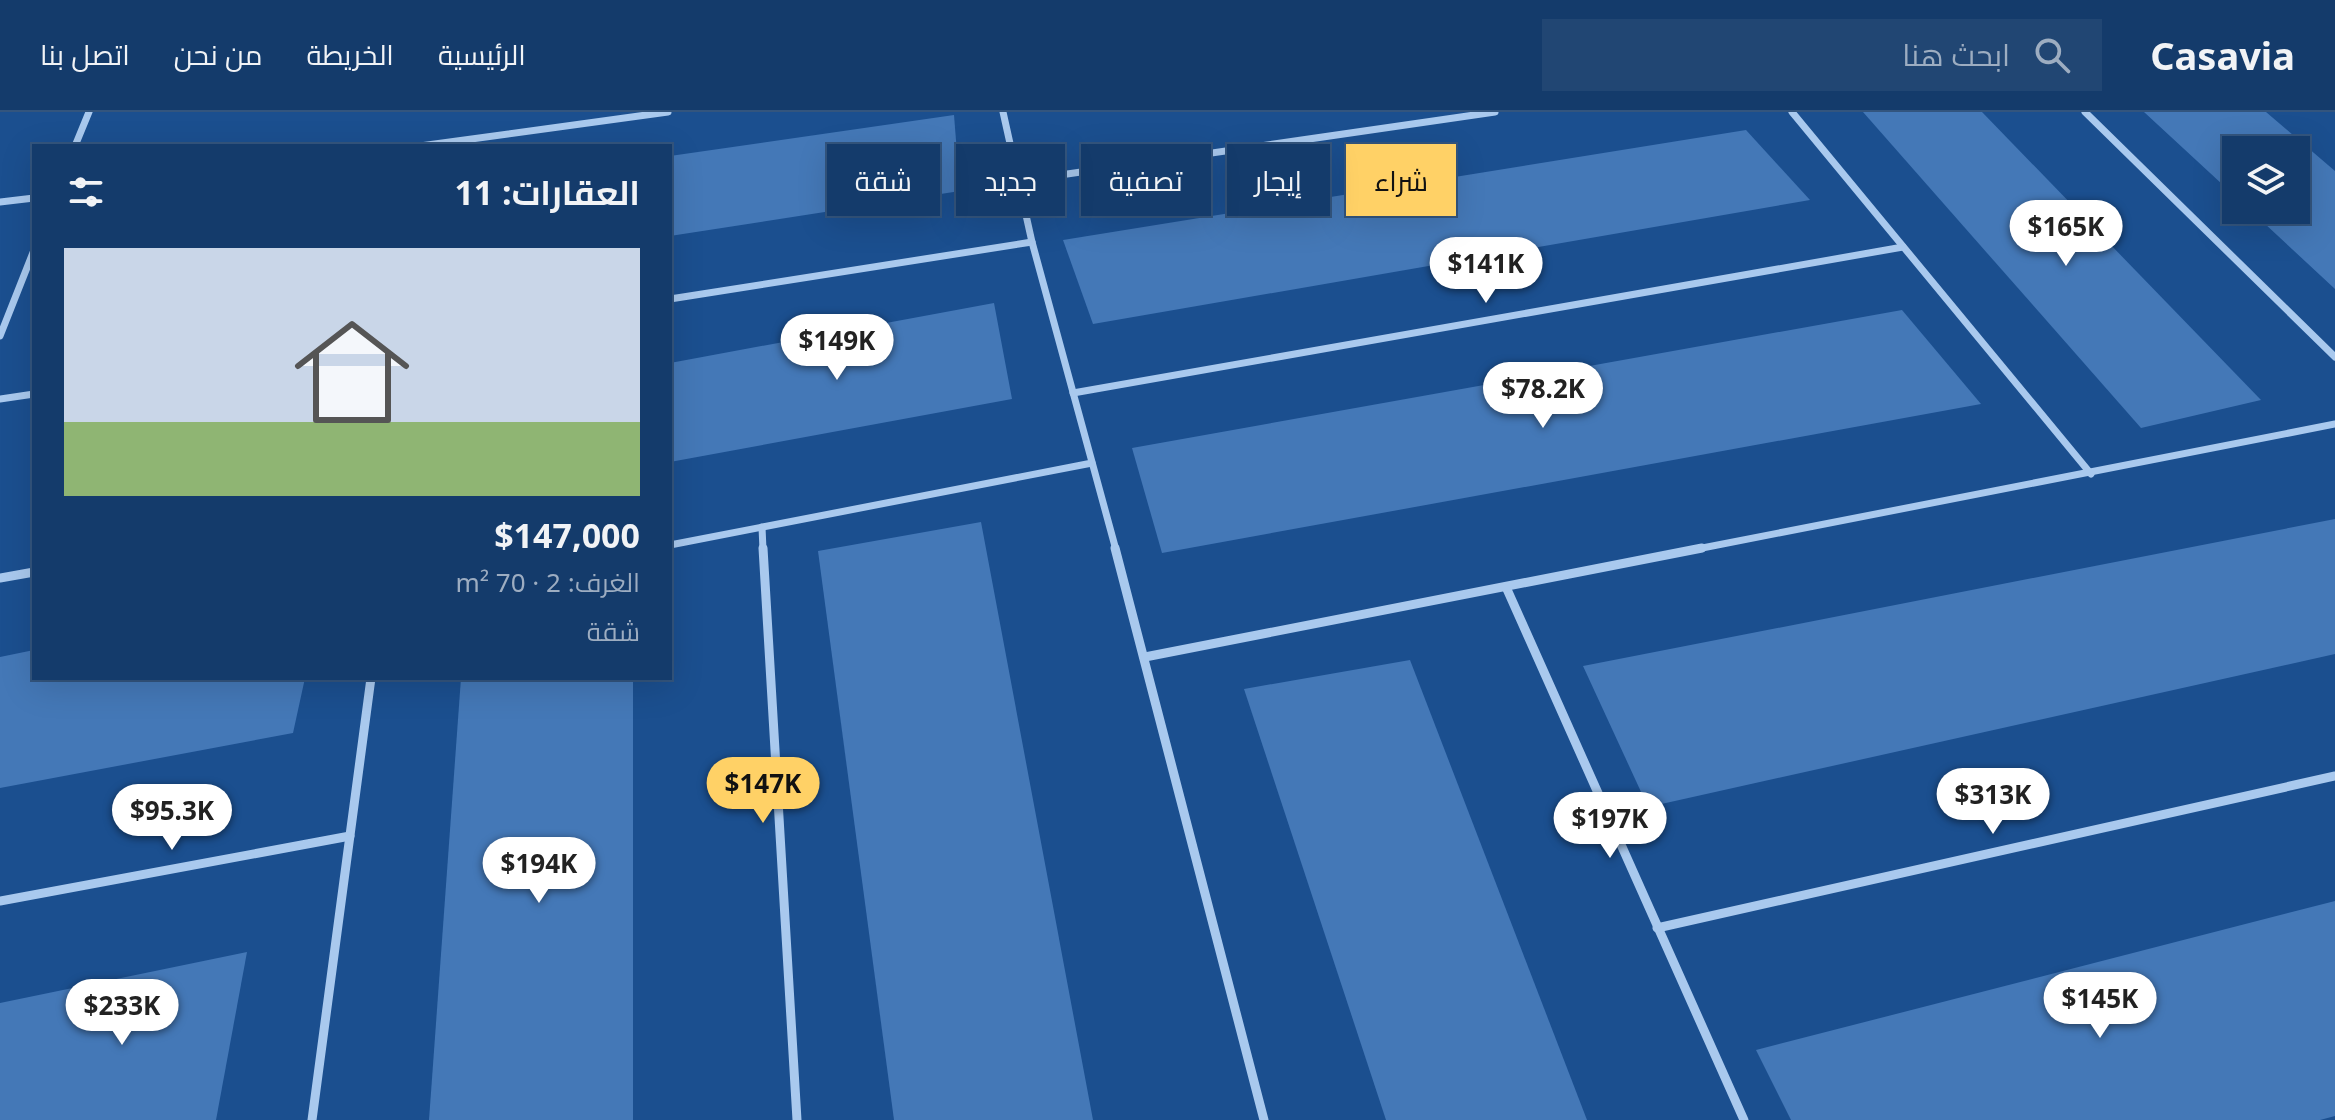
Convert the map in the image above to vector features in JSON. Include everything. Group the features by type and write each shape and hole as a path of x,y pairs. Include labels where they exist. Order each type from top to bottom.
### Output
{"street":[{"path":"76,144 89,112"},
{"path":"435,144 668,112"},
{"path":"1003,112 1010,144"},
{"path":"1065,174 1495,112"},
{"path":"1792,112 2091,474"},
{"path":"2085,112 2335,357"},
{"path":"0,202 32,198"},
{"path":"1026,216 1145,657 1264,1120"},
{"path":"672,299 1032,242"},
{"path":"1073,393 1903,247"},
{"path":"0,336 32,255"},
{"path":"0,399 32,394"},
{"path":"1145,657 2335,424"},
{"path":"672,545 1092,463"},
{"path":"762,527 797,1120"},
{"path":"0,578 32,572"},
{"path":"1506,587 1744,1120"},
{"path":"312,1120 371,680"},
{"path":"1657,928 2335,776"},
{"path":"0,901 350,836"}],"building":[{"path":"1863,112 1982,112 2261,400 2141,428"},
{"path":"2144,112 2266,112 2294,136 2222,136 2222,184"},
{"path":"954,115 956,192 940,194 940,144 827,144 827,212 672,236 672,156"},
{"path":"1746,130 1810,200 1093,324 1063,240 1227,214 1227,216 1330,216 1330,197 1346,194 1346,216 1456,216 1456,177"},
{"path":"2310,150 2335,171 2335,289 2265,224 2310,224"},
{"path":"994,303 1012,399 672,462 672,363"},
{"path":"1902,310 1981,404 1162,553 1132,448"},
{"path":"2335,519 2335,654 1648,807 1583,666"},
{"path":"981,522 1093,1120 894,1120 818,551"},
{"path":"32,650 32,680 305,680 293,733 0,788 0,657"},
{"path":"1410,660 1587,1120 1386,1120 1244,689"},
{"path":"461,680 633,680 633,1120 429,1120"},
{"path":"2335,901 2335,1116 2320,1120 1791,1120 1756,1050"},
{"path":"247,952 216,1120 0,1120 0,1003"}]}
